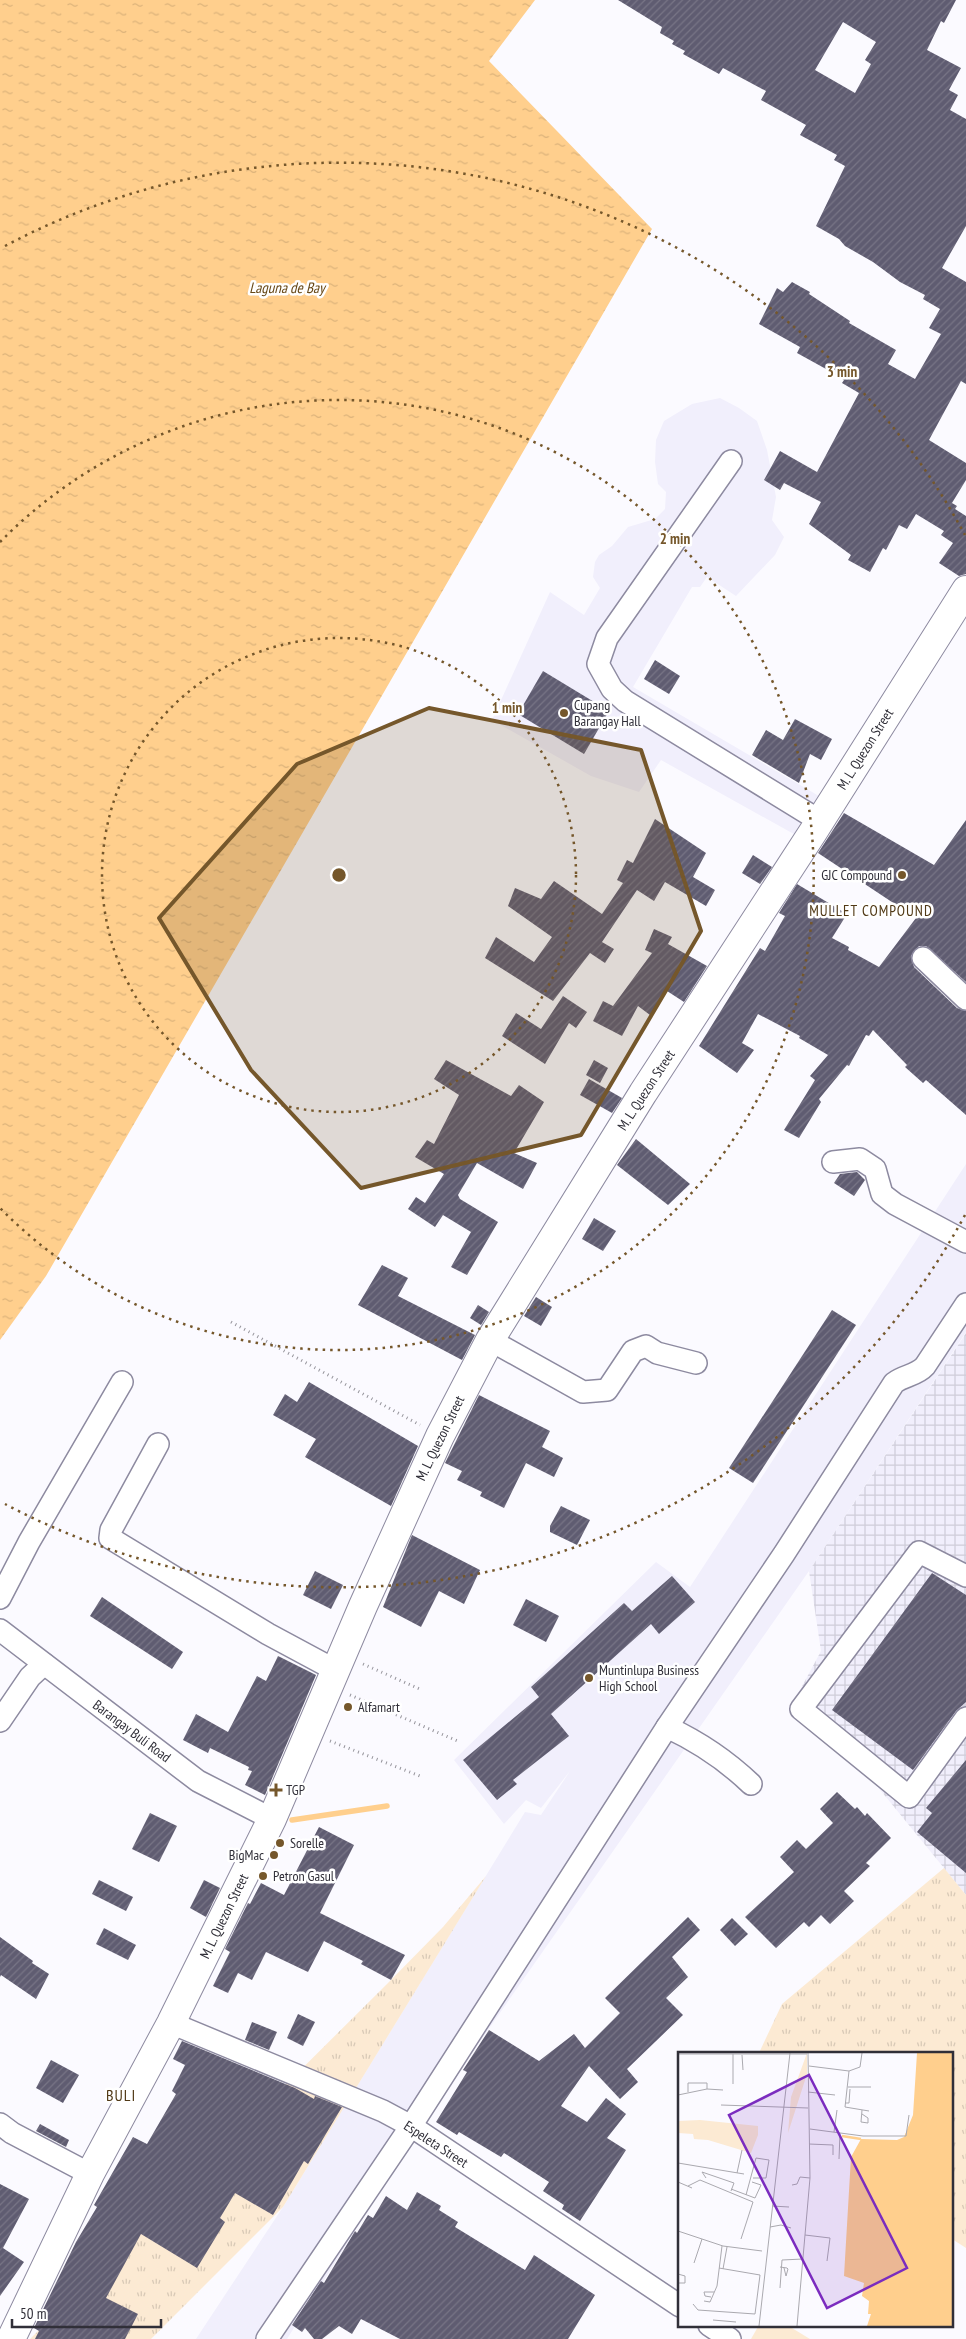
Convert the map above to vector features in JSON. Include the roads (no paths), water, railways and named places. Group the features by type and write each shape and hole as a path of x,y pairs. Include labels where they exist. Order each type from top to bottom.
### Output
{"main road":[{"name":"M. L. Quezon Street","path":"11,2339 90,2174 171,2023 272,1818 310,1733 335,1670 440,1436 490,1340 643,1093 965,595"}],"street":[{"path":"731,461 607,638 598,664 612,688 624,701 820,821"},
{"path":"923,958 966,1000"},
{"path":"833,1162 860,1159 875,1169 882,1194 895,1204 966,1242"},
{"path":"267,2339 410,2126 667,1727 784,1554 894,1383 901,1377 919,1372 926,1366 966,1304"},
{"path":"490,1340 583,1392 606,1390 633,1351 646,1346 656,1353 696,1363"},
{"path":"0,1598 29,1542 122,1382"},
{"path":"158,1444 111,1530 110,1538 268,1634 335,1670"},
{"path":"966,1576 919,1552 800,1709 909,1797 966,1718"},
{"name":"Barangay Buli Road","path":"0,1630 198,1781 272,1818"},
{"path":"0,1722 30,1677 44,1664"},
{"path":"667,1727 700,1742 720,1756 751,1784"},
{"name":"Espeleta Street","path":"171,2023 383,2111 410,2126 678,2305"},
{"path":"0,2124 12,2133 90,2174"},
{"path":"710,2326 730,2339"}],"water":[{"name":"Laguna de Bay","path":"0,0 535,0 489,61 652,229 46,1276 0,1340"}],"waterway":[{"path":"292,1820 387,1806"}],"place":[{"name":"Cupang Barangay Hall","path":"564,713"},
{"name":"GJC Compound","path":"902,875"},
{"name":"Muntinlupa Business High School","path":"589,1678"},
{"name":"Alfamart","path":"348,1707"},
{"name":"TGP","path":"276,1790"},
{"name":"Sorelle","path":"280,1843"},
{"name":"BigMac","path":"274,1855"},
{"name":"Petron Gasul","path":"263,1876"}],"district":[{"name":"MULLET COMPOUND","path":"871,910"},
{"name":"BULI","path":"121,2095"}]}
